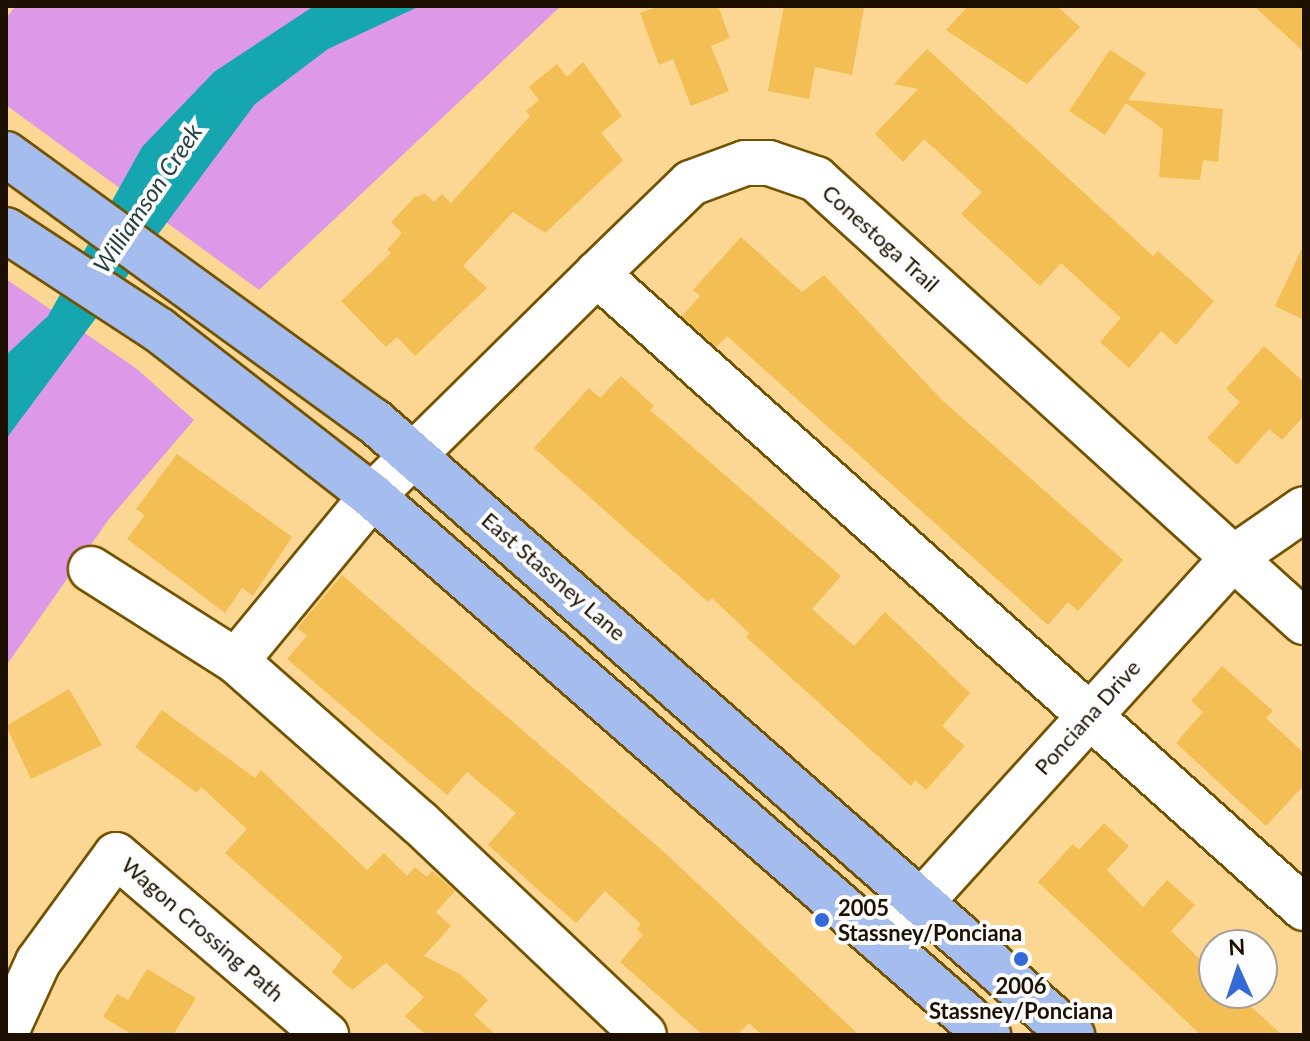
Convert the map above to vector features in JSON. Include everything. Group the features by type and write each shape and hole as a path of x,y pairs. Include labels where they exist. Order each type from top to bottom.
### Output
{"main road":[{"name":"East Stassney Lane","path":"6,154 179,274 417,457 922,898 1072,1035"},
{"path":"6,230 159,330 372,496 988,1035"}],"street":[{"name":"Conestoga Trail","path":"236,661 372,496 417,457 597,274 707,173 745,163 793,168 816,179 1304,622"},
{"path":"597,274 1304,908"},
{"name":"Ponciana Drive","path":"885,942 1089,713 1233,558 1304,509"},
{"path":"91,569 236,661 420,823 644,1035"},
{"name":"Wagon Crossing Path","path":"6,1032 38,962 116,855 326,1035"}],"shaded area":[{"path":"16,6 561,6 259,290 6,105 6,18"},
{"path":"6,279 137,369 194,420 109,519 6,666"}],"water":[{"name":"Williamson Creek","path":"314,6 420,6 328,49 255,104 6,439 6,355 48,316 142,147 214,72"}],"building":[{"path":"659,6 718,6 730,38 711,46 729,91 691,106 673,59 659,65 640,13"},
{"path":"784,6 864,8 852,75 815,67 809,99 768,91"},
{"path":"968,6 1057,6 1080,27 1027,84 946,30"},
{"path":"1254,6 1304,6 1304,52"},
{"path":"927,49 1153,256 1158,251 1214,301 1176,345 1161,331 1129,368 1100,342 1121,318 1061,263 1040,286 961,214 982,192 924,139 903,162 875,134 918,89 894,84"},
{"path":"1110,50 1146,73 1128,100 1223,109 1218,162 1203,160 1200,180 1159,177 1163,129 1126,103 1105,135 1069,111"},
{"path":"583,62 622,116 601,133 623,160 545,233 513,212 463,266 487,288 415,356 397,337 386,347 341,301 391,253 387,250 402,233 391,222 415,197 425,194 434,202 442,194 451,203 530,116 526,111 539,100 529,87 557,64 567,77"},
{"path":"741,237 802,292 824,275 942,400 1123,560 1078,611 1068,602 1048,625 727,336 716,347 682,316 700,296 693,290"},
{"path":"1304,244 1304,320 1275,306"},
{"path":"1264,346 1304,382 1304,416 1282,440 1269,429 1237,465 1207,438 1240,402 1226,389"},
{"path":"621,376 654,406 650,410 841,576 812,609 854,646 885,612 970,693 942,726 965,746 926,790 915,780 911,786 746,637 749,633 712,598 708,602 534,448 589,388 600,398"},
{"path":"177,454 292,537 253,596 242,588 225,613 127,539 145,515 136,509"},
{"path":"342,575 664,852 859,1035 762,1035 749,1023 737,1035 703,1035 620,962 643,935 637,929 641,924 605,891 576,923 544,895 488,845 516,813 467,772 447,795 287,659 307,636 297,628"},
{"path":"1222,666 1273,711 1266,718 1304,753 1304,785 1266,826 1176,743 1203,712 1191,701"},
{"path":"69,689 102,745 31,779 6,726"},
{"path":"162,710 255,778 261,770 367,870 384,853 407,876 415,867 427,877 432,871 455,891 436,912 451,926 424,956 460,974 488,1000 474,1015 496,1035 426,1035 405,1016 424,997 386,963 352,990 332,972 343,957 225,853 247,829 201,787 197,793 135,747"},
{"path":"1104,823 1129,846 1107,870 1143,907 1167,880 1195,905 1171,931 1198,957 1198,1009 1254,1009 1282,1035 1201,1035 1038,882 1073,844 1079,850"},
{"path":"147,969 196,998 173,1035 133,1035 103,1017 117,994 128,1000"}],"place":[{"name":"2005 Stassney/Ponciana","path":"822,920"},
{"name":"2006 Stassney/Ponciana","path":"1021,959"}]}
